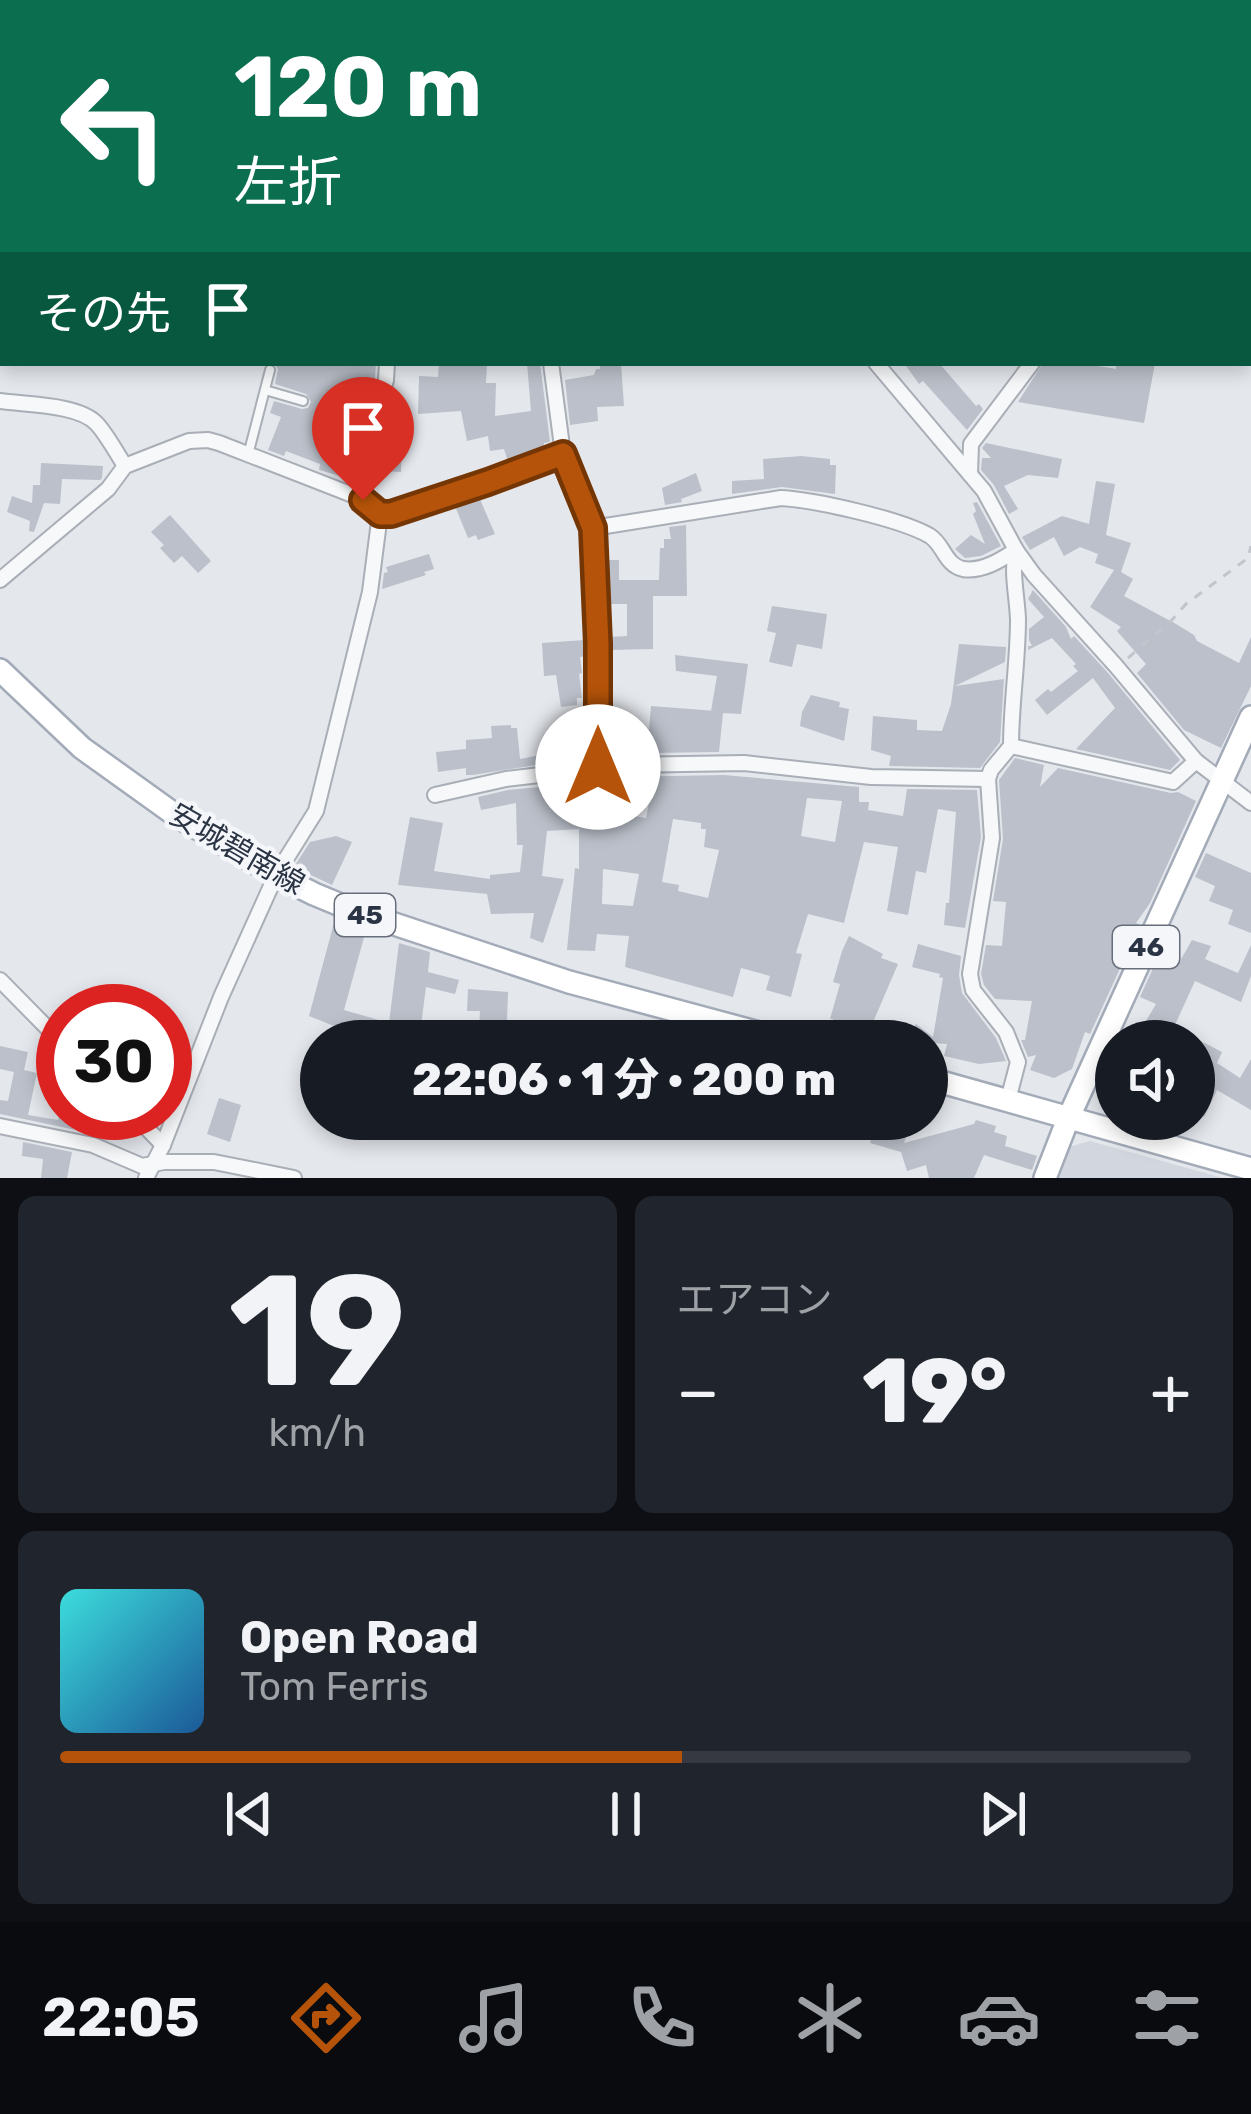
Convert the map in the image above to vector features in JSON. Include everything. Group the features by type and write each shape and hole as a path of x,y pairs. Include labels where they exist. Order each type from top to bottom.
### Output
{"main road":[{"name":"安城碧南線","path":"0,670 82,748 174,814 276,875 355,911 488,956 711,1020"},
{"name":"46","path":"1045,1178 1251,718"},
{"path":"948,1084 1251,1169"}],"street":[{"path":"363,500 387,366"},
{"path":"551,366 563,454 593,528 598,767"},
{"path":"879,366 984,491 1034,575 1196,761 1251,802"},
{"path":"970,474 971,444 1030,366"},
{"path":"0,401 86,416 125,466"},
{"path":"0,580 108,489 125,466 198,439 363,500 380,514 563,454"},
{"path":"593,528 781,498 914,529 938,542 951,563 962,568 985,567 1016,550"},
{"path":"148,1172 276,875 316,811 370,592 380,514"},
{"path":"1008,1100 1018,1062 1006,1032 970,982 992,838 988,779 1011,746 1018,616 1016,550"},
{"path":"1011,746 1173,782 1196,761"},
{"path":"435,795 506,779 598,767 744,763 871,777 988,779"},
{"path":"0,980 36,1017"},
{"path":"0,1126 93,1145 148,1172"},
{"path":"158,1140 163,1145"},
{"path":"148,1172 164,1162 214,1162 294,1178"}],"lane":[{"path":"248,455 270,370"},
{"path":"266,390 303,401"}],"path":[{"path":"1116,666 1186,604 1248,558 1251,546"}],"shaded area":[{"path":"1090,1141 1223,1178 1057,1178 1069,1147"}],"building":[{"path":"276,366 376,366 354,480 319,470 320,464 286,451 284,456 268,450 281,417 270,413 274,401 302,409 311,402 306,394 275,384"},
{"path":"439,366 487,366 486,383 496,383 495,416 531,411 527,366 540,366 550,442 544,443 543,450 508,462 504,449 490,451 488,436 467,441 461,411 418,414 419,376 438,377"},
{"path":"621,366 624,406 597,407 598,421 570,425 565,380 594,375 600,369"},
{"path":"906,366 942,366 983,409 967,430 923,381 919,384"},
{"path":"1041,366 1154,366 1144,423 1018,402"},
{"path":"388,417 402,418 401,472 378,471"},
{"path":"986,443 1062,459 1058,478 1028,475 1004,486 1018,509 1009,514 981,470 982,458 991,458 982,448"},
{"path":"763,459 830,459 830,465 836,465 835,494 782,487 732,494 732,481 764,479"},
{"path":"41,463 103,466 102,478 62,479 60,504 44,503 34,532 29,531 30,521 7,512 12,496 32,503 33,485 40,485"},
{"path":"696,473 702,491 665,505 662,488"},
{"path":"1096,481 1115,484 1106,535 1131,543 1121,572 1133,579 1124,596 1239,663 1251,637 1251,686 1221,748 1184,730 1137,673 1146,664 1117,631 1121,627 1090,607 1114,570 1095,563 1098,554 1080,547 1064,556 1054,537 1030,550 1022,537 1062,516 1089,524"},
{"path":"479,497 495,534 478,540 476,535 468,538 455,506 445,508"},
{"path":"977,502 1001,546 965,558 955,549 971,535 985,544 973,514"},
{"path":"170,515 211,561 198,573 182,556 174,563 151,532"},
{"path":"686,525 687,596 653,596 653,649 609,650 609,637 627,636 627,604 608,604 606,560 619,560 619,580 659,580 660,548 664,548 664,539 671,539 669,527"},
{"path":"429,554 434,569 426,575 382,589 386,567"},
{"path":"1033,590 1180,760 1170,770 1076,749 1115,708 1093,678 1047,715 1035,700 1078,671 1052,638 1028,650 1032,646 1029,629 1044,617 1028,599"},
{"path":"772,606 827,614 822,649 797,644 792,667 769,662 776,633 767,631"},
{"path":"585,640 586,656 580,657 579,674 582,698 577,698 577,705 561,707 556,675 544,676 542,643"},
{"path":"959,644 1006,647 1005,662 955,686 1004,679 1000,742 980,768 889,766 891,756 871,750 873,716 917,720 917,730 942,731 951,704"},
{"path":"675,655 748,664 741,714 723,713 719,752 647,753 651,706 711,711 717,676 676,671"},
{"path":"811,695 849,709 844,741 800,726"},
{"path":"491,726 517,728 520,759 546,754 548,763 473,775 466,775 466,768 438,772 436,752 466,749 466,740 492,738"},
{"path":"1015,758 1044,765 1040,787 1058,768 1178,792 1196,801 1150,903 1136,923 1140,925 1090,1034 1085,1032 1072,1069 1054,1078 1030,1070 1036,1055 1028,1057 1021,1040 1025,1040 1032,1001 995,999 981,974 986,945 1002,946 1006,902 993,901 1003,839 999,780"},
{"path":"724,775 859,787 859,802 869,802 868,810 903,816 907,789 977,790 981,837 965,928 944,925 956,812 938,809 926,873 916,871 908,915 887,911 898,847 864,842 844,923 808,914 796,953 802,954 791,997 766,990 770,976 741,968 733,997 625,967 629,936 597,934 595,951 567,950 575,868 579,869 579,829 547,831 542,876 564,879 543,943 530,938 534,913 491,914 487,894 398,885 410,817 443,823 434,871 490,879 490,875 520,872 523,845 517,845 516,803 481,810 478,797 603,781 605,811 646,818 652,787 622,786 622,777","holes":["807,798 842,801 835,842 801,836","673,819 701,823 701,829 706,829 704,847 719,850 708,898 662,882","603,869 639,874 633,906 602,904"]},
{"path":"336,836 352,842 332,885 294,867 310,842"},
{"path":"1206,853 1251,873 1251,933 1228,924 1233,910 1209,901 1215,886 1195,877"},
{"path":"335,919 366,930 344,1010 379,1020 309,1016"},
{"path":"849,936 898,964 874,1020 830,1019 840,984 833,982"},
{"path":"1192,940 1211,946 1205,959 1238,973 1251,945 1251,976 1241,1002 1195,981 1177,1020 1147,1020 1156,1004 1140,997 1160,953 1180,961"},
{"path":"399,943 430,952 428,972 459,980 455,994 426,987 422,1020 389,1020"},
{"path":"918,944 961,956 962,993 996,1038 1006,1061 979,1064 948,1057 948,1020 936,1020 943,978 912,967"},
{"path":"468,989 508,992 507,1020 480,1020 480,1011 467,1011"},
{"path":"0,1046 28,1052 24,1070 36,1073 36,1078 28,1115 36,1116 36,1122 0,1114 0,1100 8,1101 14,1072 0,1069"},
{"path":"1215,1048 1222,1052 1217,1063 1240,1078 1251,1059 1251,1110 1217,1090 1215,1094"},
{"path":"219,1098 241,1105 230,1142 207,1134"},
{"path":"976,1120 996,1126 994,1132 1007,1136 1005,1146 1037,1156 1032,1170 984,1155 974,1178 929,1178 926,1165 907,1171 901,1152 870,1143 948,1140 948,1131"},
{"path":"23,1142 72,1152 67,1178 41,1178 43,1159 22,1156"}],"route":[{"path":"363,500 380,514 391,514 563,454 593,528 598,767"}]}
